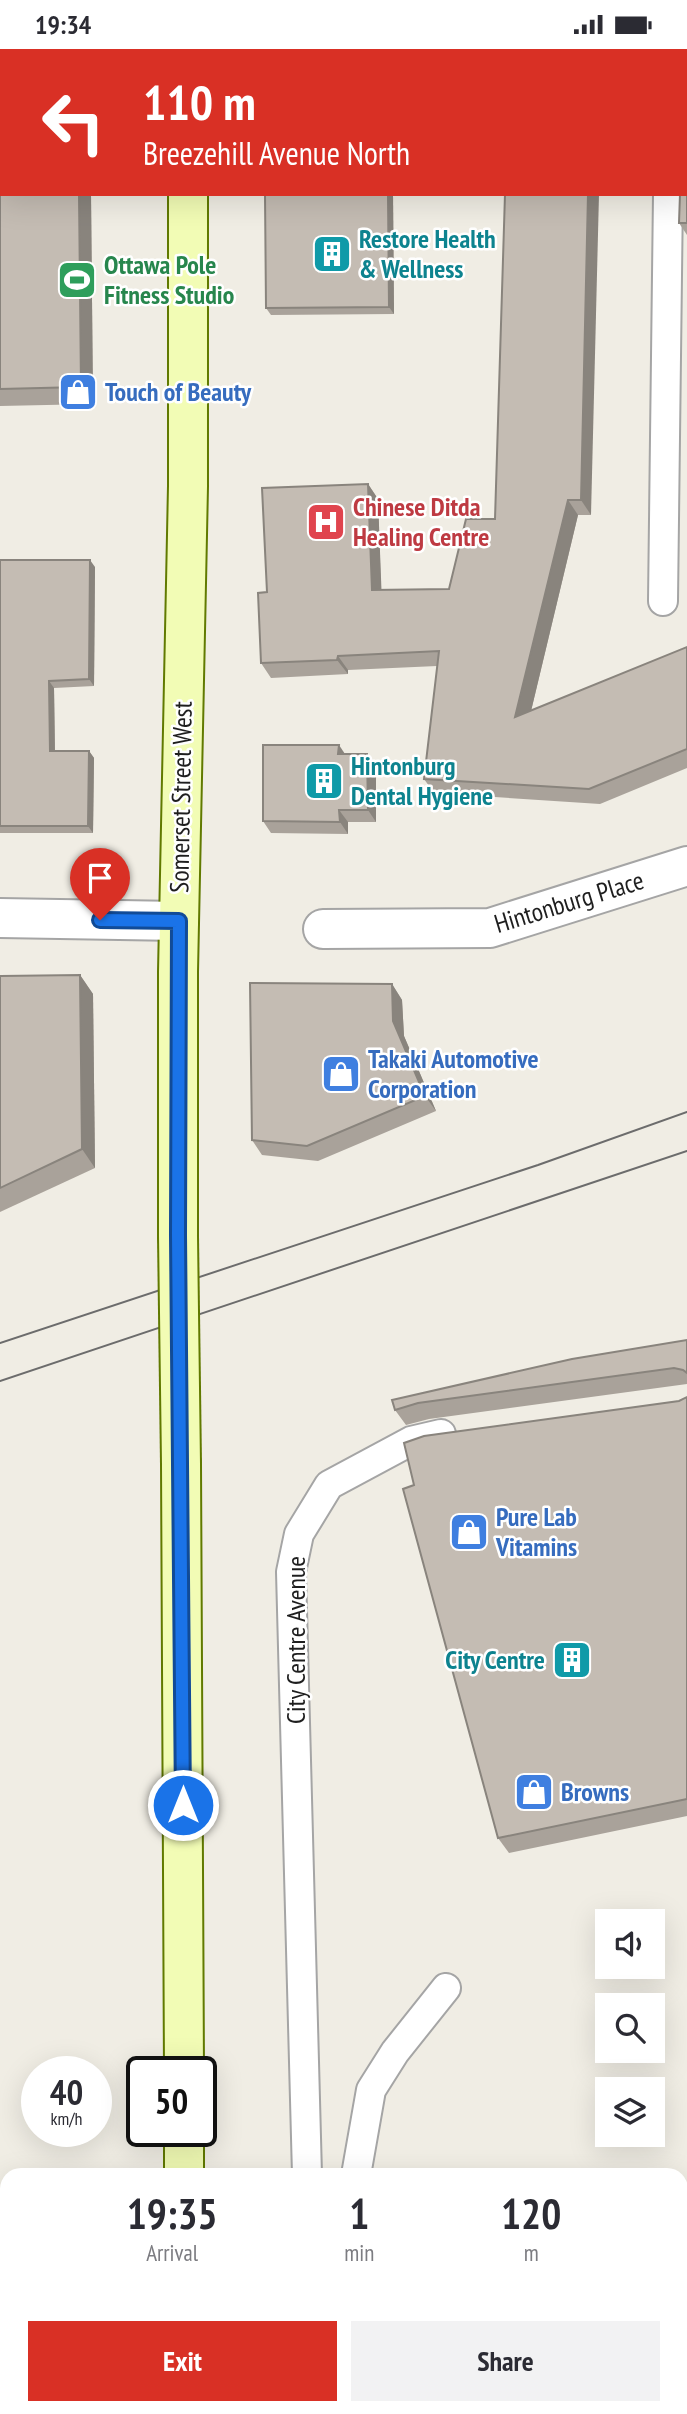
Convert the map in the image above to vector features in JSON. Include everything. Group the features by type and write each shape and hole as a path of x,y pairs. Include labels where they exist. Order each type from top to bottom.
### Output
{"main road":[{"name":"Somerset Street West","path":"184,2056 178,1235 179,921 188,486 188,196"},
{"path":"184,2147 184,2168"}],"street":[{"name":"Hintonburg Place","path":"323,929 490,928 687,866"},
{"path":"0,918 179,921"}],"lane":[{"path":"663,601 668,196"},
{"name":"City Centre Avenue","path":"307,2168 291,1572 299,1534 329,1485 411,1441 432,1435 472,1430"},
{"path":"357,2168 372,2090 395,2052 446,1989"}],"building":[{"path":"0,196 79,196 81,387 0,389"},
{"name":"Restore Health & Wellness","path":"265,196 388,196 389,307 266,308"},
{"path":"505,196 588,196 581,500 568,500 515,717 687,647 687,749 589,789 424,779 439,651 338,656 337,660 261,663 258,593 267,592 262,488 368,484 372,590 449,589 466,519 495,519"},
{"path":"680,196 687,196 687,223 679,223"},
{"path":"0,560 90,560 89,679 49,681 50,751 89,751 88,826 0,826"},
{"path":"263,745 339,745 338,754 367,754 368,810 339,810 340,822 263,821"},
{"path":"80,975 82,1149 0,1188 0,976"},
{"name":"Takaki Automotive Corporation","path":"250,983 392,984 393,1021 425,1096 307,1146 252,1140"},
{"path":"687,1340 687,1373 674,1368 418,1403 395,1410 392,1400 572,1359"},
{"name":"City Centre","path":"687,1397 687,1799 498,1838 403,1489 414,1485 404,1443 424,1436 679,1401"}],"tram line":[{"path":"0,1343 538,1165 687,1112"},
{"path":"0,1381 687,1151"}],"place":[{"name":"Restore Health & Wellness","path":"332,254"},
{"name":"Ottawa Pole Fitness Studio","path":"77,280"},
{"name":"Touch of Beauty","path":"78,392"},
{"name":"Chinese Ditda Healing Centre","path":"326,522"},
{"name":"Hintonburg Dental Hygiene","path":"324,781"},
{"name":"Takaki Automotive Corporation","path":"341,1074"},
{"name":"Pure Lab Vitamins","path":"469,1532"},
{"name":"City Centre","path":"572,1660"},
{"name":"Browns","path":"534,1792"}],"route":[{"path":"100,920 179,921 178,1235 183,1805"}]}
